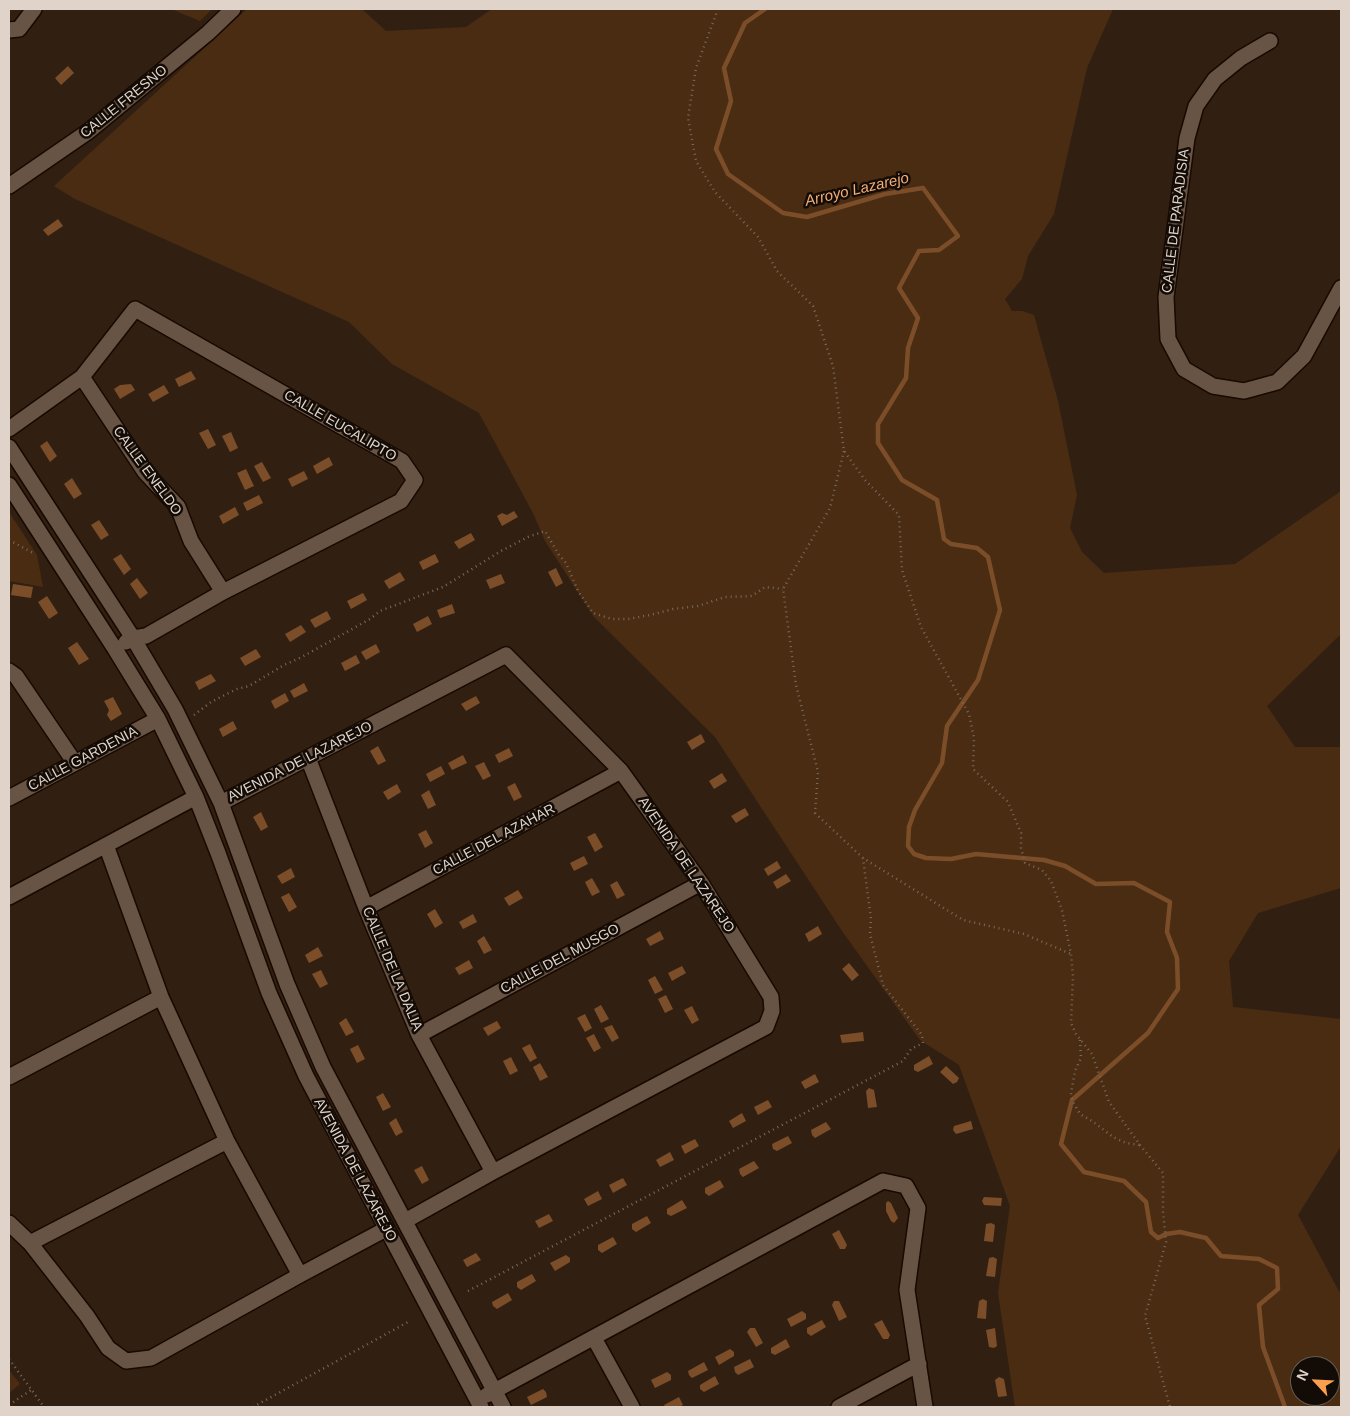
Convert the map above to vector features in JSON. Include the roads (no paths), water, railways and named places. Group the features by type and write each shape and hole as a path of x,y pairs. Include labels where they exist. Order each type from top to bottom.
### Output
{"street":[{"path":"9,30 19,30 34,9"},
{"name":"CALLE FRESNO","path":"9,186 90,131 208,33 233,9"},
{"name":"CALLE DE PARADISIA","path":"1270,41 1241,58 1215,79 1196,106 1186,138 1166,297 1168,339 1184,369 1213,386 1244,391 1277,382 1304,356 1341,288"},
{"name":"CALLE EUCALIPTO","path":"9,429 82,377 135,309 402,461 415,480 401,501 223,592 146,636 133,638 115,649"},
{"name":"CALLE ENELDO","path":"82,377 146,472 178,507 191,541 223,592"},
{"name":"AVENIDA DE LAZAREJO","path":"9,447 133,638 182,722 221,803 287,984 319,1058 503,1407"},
{"name":"AVENIDA DE LAZAREJO","path":"9,485 158,719 196,798 218,853 268,993 306,1076 479,1404 495,1392 884,1181 906,1186 918,1208 907,1290 925,1407"},
{"name":"AVENIDA DE LAZAREJO","path":"221,803 506,655 621,771 701,883 771,996 772,1011 766,1027 493,1172 405,1221"},
{"path":"9,671 16,676 75,763"},
{"name":"CALLE GARDENIA","path":"9,798 158,719"},
{"name":"CALLE DE LA DALIA","path":"308,758 366,908 419,1035 493,1172"},
{"name":"CALLE DEL AZAHAR","path":"366,908 621,771"},
{"path":"9,897 196,798"},
{"path":"106,844 161,996 227,1141 300,1275"},
{"name":"CALLE DEL MUSGO","path":"419,1035 701,883"},
{"path":"9,1077 161,996"},
{"path":"30,1243 227,1141"},
{"path":"9,1223 30,1243 87,1316 108,1348 126,1362 151,1358 386,1229"},
{"path":"594,1338 632,1407"},
{"path":"839,1407 919,1364"}],"waterway":[{"name":"Arroyo Lazarejo","path":"765,9 745,23 724,68 731,101 716,149 728,174 783,213 807,217 885,194 923,188 958,236 939,250 919,251 899,288 918,318 908,348 906,378 878,424 878,443 902,480 937,500 944,539 951,544 977,548 988,557 1000,610 978,680 947,726 942,763 915,810 909,827 908,846 914,854 926,858 951,859 976,854 1044,860 1065,866 1096,884 1134,883 1170,902 1167,932 1177,958 1178,989 1148,1033 1072,1100 1061,1144 1084,1172 1124,1181 1146,1202 1151,1232 1158,1238 1166,1234 1180,1232 1206,1238 1221,1256 1259,1259 1277,1268 1278,1289 1259,1305 1263,1347 1285,1407"}]}
